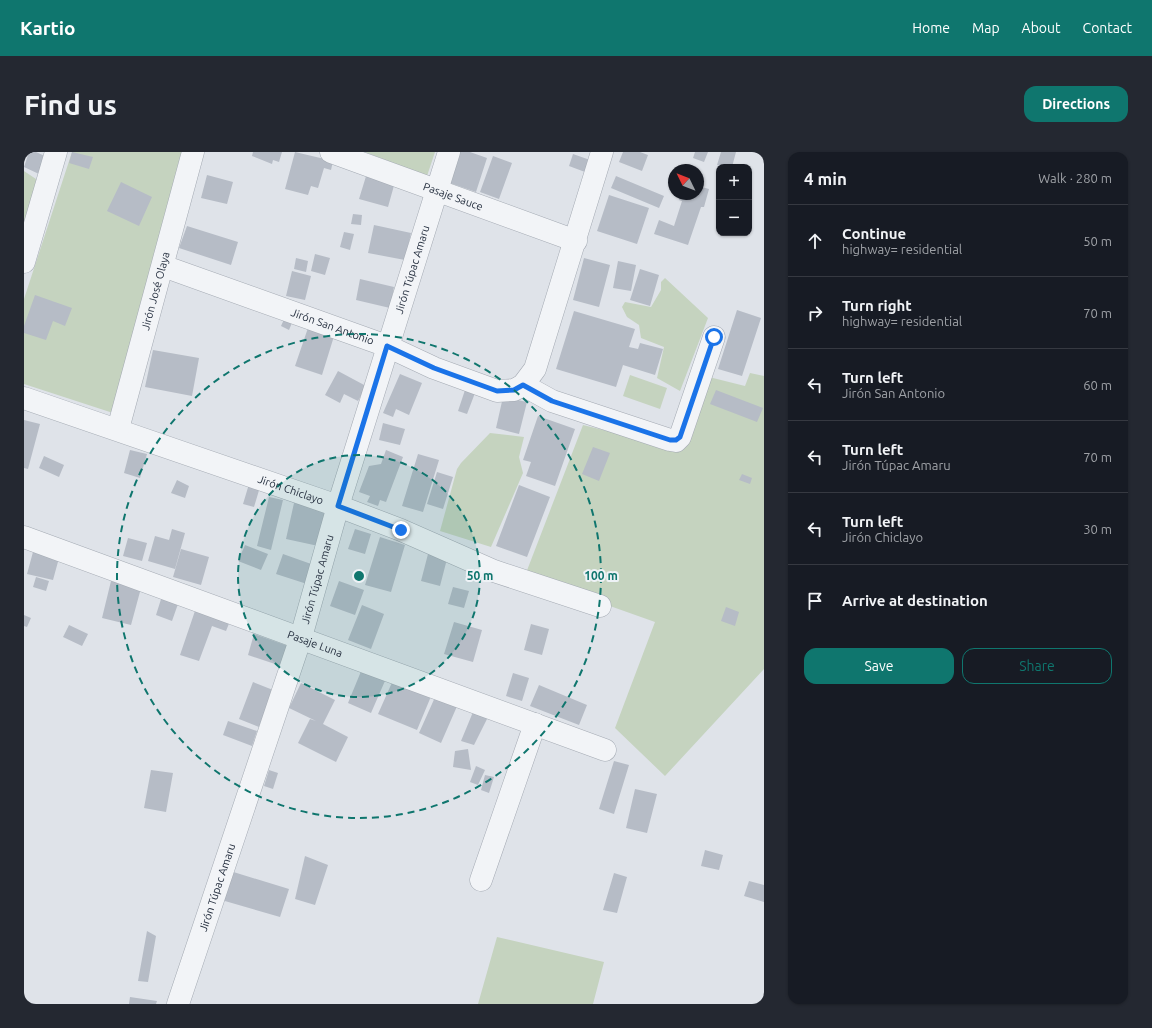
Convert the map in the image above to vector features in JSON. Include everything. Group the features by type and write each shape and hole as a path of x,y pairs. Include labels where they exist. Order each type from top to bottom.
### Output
{"street":[{"path":"24,262 30,222 56,152"},
{"name":"Jirón José Olaya","path":"118,430 193,152"},
{"name":"Pasaje Sauce","path":"331,152 576,241"},
{"name":"Jirón Túpac Amaru","path":"178,1004 301,637 338,506 387,346 436,190 450,152"},
{"path":"602,152 536,369 523,385 552,401 670,440 676,440 680,437 714,337"},
{"name":"Jirón San Antonio","path":"163,266 387,346 434,368 497,391 514,390 523,385"},
{"name":"Jirón Chiclayo","path":"24,398 338,506 401,530 494,571 600,606"},
{"name":"Pasaje Luna","path":"24,537 301,637 605,750"},
{"path":"481,880 535,724"}],"green space":[{"path":"72,152 182,152 113,413 24,384 24,299"},
{"path":"365,152 435,152 427,176"},
{"path":"24,171 39,181 24,227"},
{"path":"665,278 708,318 680,391 657,378 664,347 641,338 639,325 627,317 622,307 625,302 651,307 661,290 661,282"},
{"path":"750,373 764,376 764,669 665,776 615,728 655,622 526,573 583,425 681,449 705,376 745,386"},
{"path":"630,375 667,388 660,409 623,396"},
{"path":"490,433 524,437 519,457 523,473 491,547 440,531 457,469"},
{"path":"497,937 604,962 593,1004 478,1004"}],"building":[{"path":"29,152 36,152 47,157 39,174 24,167"},
{"path":"72,152 93,157 89,169 69,163"},
{"path":"253,152 282,152 279,162 273,160 272,164 252,156"},
{"path":"295,152 333,161 331,170 324,168 318,188 311,186 308,195 285,189"},
{"path":"460,152 470,152 487,158 476,192 450,183"},
{"path":"623,152 640,152 648,155 642,171 619,162"},
{"path":"695,152 708,152 704,162 693,158"},
{"path":"721,152 736,152 733,164 717,164"},
{"path":"573,154 590,160 585,172 569,166"},
{"path":"493,156 512,163 499,199 480,192"},
{"path":"367,173 395,182 388,207 359,199"},
{"path":"207,175 233,182 227,204 201,198"},
{"path":"616,176 664,196 659,208 611,188"},
{"path":"121,182 152,197 139,226 107,211"},
{"path":"704,188 709,189 704,207 701,207 688,245 654,234 659,220 674,226 682,201 679,200 704,200"},
{"path":"609,195 649,208 637,244 597,231"},
{"path":"353,214 362,215 361,225 351,224"},
{"path":"374,225 411,233 405,260 368,253"},
{"path":"187,226 238,242 231,265 179,248"},
{"path":"344,232 354,234 350,250 340,247"},
{"path":"315,254 330,258 325,275 311,271"},
{"path":"296,258 308,261 306,272 294,269"},
{"path":"584,258 610,265 599,307 573,300"},
{"path":"618,261 636,265 631,291 613,288"},
{"path":"640,269 659,275 650,306 630,300"},
{"path":"292,271 311,276 305,300 286,296"},
{"path":"360,279 394,287 390,308 356,300"},
{"path":"35,295 72,308 65,326 53,321 46,340 24,333 24,326"},
{"path":"737,310 761,318 742,376 718,369"},
{"path":"574,311 635,329 629,347 638,349 640,343 663,349 655,375 623,365 616,387 556,369"},
{"path":"286,315 294,318 289,330 281,326"},
{"path":"309,325 335,333 322,375 295,366"},
{"path":"153,350 199,358 192,396 145,387"},
{"path":"338,371 366,386 358,401 344,394 340,403 325,395"},
{"path":"400,374 422,383 409,415 396,409 393,417 383,413"},
{"path":"465,390 475,393 467,414 458,411"},
{"path":"716,390 763,408 757,422 710,404"},
{"path":"503,397 527,402 519,434 496,428"},
{"path":"538,416 575,429 555,486 526,476 531,462 523,460"},
{"path":"24,420 40,424 28,469 24,468"},
{"path":"383,423 405,429 400,445 379,440"},
{"path":"593,447 610,453 599,481 582,474"},
{"path":"130,450 147,454 140,478 124,473"},
{"path":"386,450 403,457 386,502 380,500 378,506 367,502 370,496 359,492 369,466 381,464"},
{"path":"418,454 439,460 423,512 402,506"},
{"path":"44,456 64,465 59,477 39,468"},
{"path":"437,472 453,477 443,509 427,504"},
{"path":"742,474 752,478 750,484 739,480"},
{"path":"177,480 189,486 185,498 171,493"},
{"path":"249,484 260,487 254,507 243,504"},
{"path":"519,485 550,497 527,557 496,546"},
{"path":"269,497 283,500 271,550 257,546"},
{"path":"294,503 331,511 323,547 286,539"},
{"path":"172,529 185,533 175,569 148,561 155,536 169,540"},
{"path":"355,529 371,534 365,554 348,549"},
{"path":"380,537 405,545 391,592 365,585"},
{"path":"128,538 147,543 142,561 123,556"},
{"path":"245,545 268,554 261,570 238,561"},
{"path":"181,549 209,557 201,585 173,577"},
{"path":"33,552 59,558 53,580 27,574"},
{"path":"283,554 314,565 307,584 276,574"},
{"path":"428,554 447,559 440,586 421,581"},
{"path":"36,577 49,581 46,591 33,587"},
{"path":"111,581 141,588 131,625 102,618"},
{"path":"339,581 364,590 355,615 330,606"},
{"path":"453,587 469,591 464,608 448,604"},
{"path":"162,596 179,601 172,621 156,615"},
{"path":"197,605 230,621 226,631 212,626 199,661 180,655"},
{"path":"362,605 384,614 371,649 348,640"},
{"path":"726,607 739,612 735,626 721,621"},
{"path":"24,615 31,618 27,627 24,626"},
{"path":"454,622 482,630 473,662 444,654"},
{"path":"531,624 549,629 542,655 524,650"},
{"path":"69,625 88,634 82,646 63,637"},
{"path":"254,634 288,646 281,666 248,655"},
{"path":"364,664 388,674 371,713 348,703"},
{"path":"513,673 529,678 522,701 506,696"},
{"path":"394,678 432,694 417,730 378,714"},
{"path":"253,682 273,690 259,727 239,719"},
{"path":"301,683 335,700 323,724 348,737 336,762 298,743 310,719 316,721 289,708"},
{"path":"539,685 587,705 579,725 530,706"},
{"path":"436,695 458,704 441,743 419,733"},
{"path":"473,712 488,717 474,745 461,741"},
{"path":"228,721 257,731 252,746 223,735"},
{"path":"468,749 471,770 453,767 455,751"},
{"path":"614,761 629,765 614,814 599,809"},
{"path":"476,766 485,770 478,785 470,782"},
{"path":"151,770 173,773 166,812 144,808"},
{"path":"269,770 278,773 273,789 264,786"},
{"path":"485,775 494,777 489,793 481,790"},
{"path":"635,789 657,794 647,833 626,828"},
{"path":"705,850 723,855 719,870 701,866"},
{"path":"305,856 328,865 315,905 295,899"},
{"path":"227,870 289,889 280,917 218,899"},
{"path":"614,873 627,877 617,913 603,910"},
{"path":"749,881 764,885 764,902 744,896"},
{"path":"147,931 156,936 148,982 138,981"},
{"path":"130,997 157,1001 156,1004 129,1004"}],"route":[{"path":"401,530 338,506 387,346 434,368 497,391 505,392 514,390 523,385 552,401 670,440 676,440 680,437 714,337"}]}
